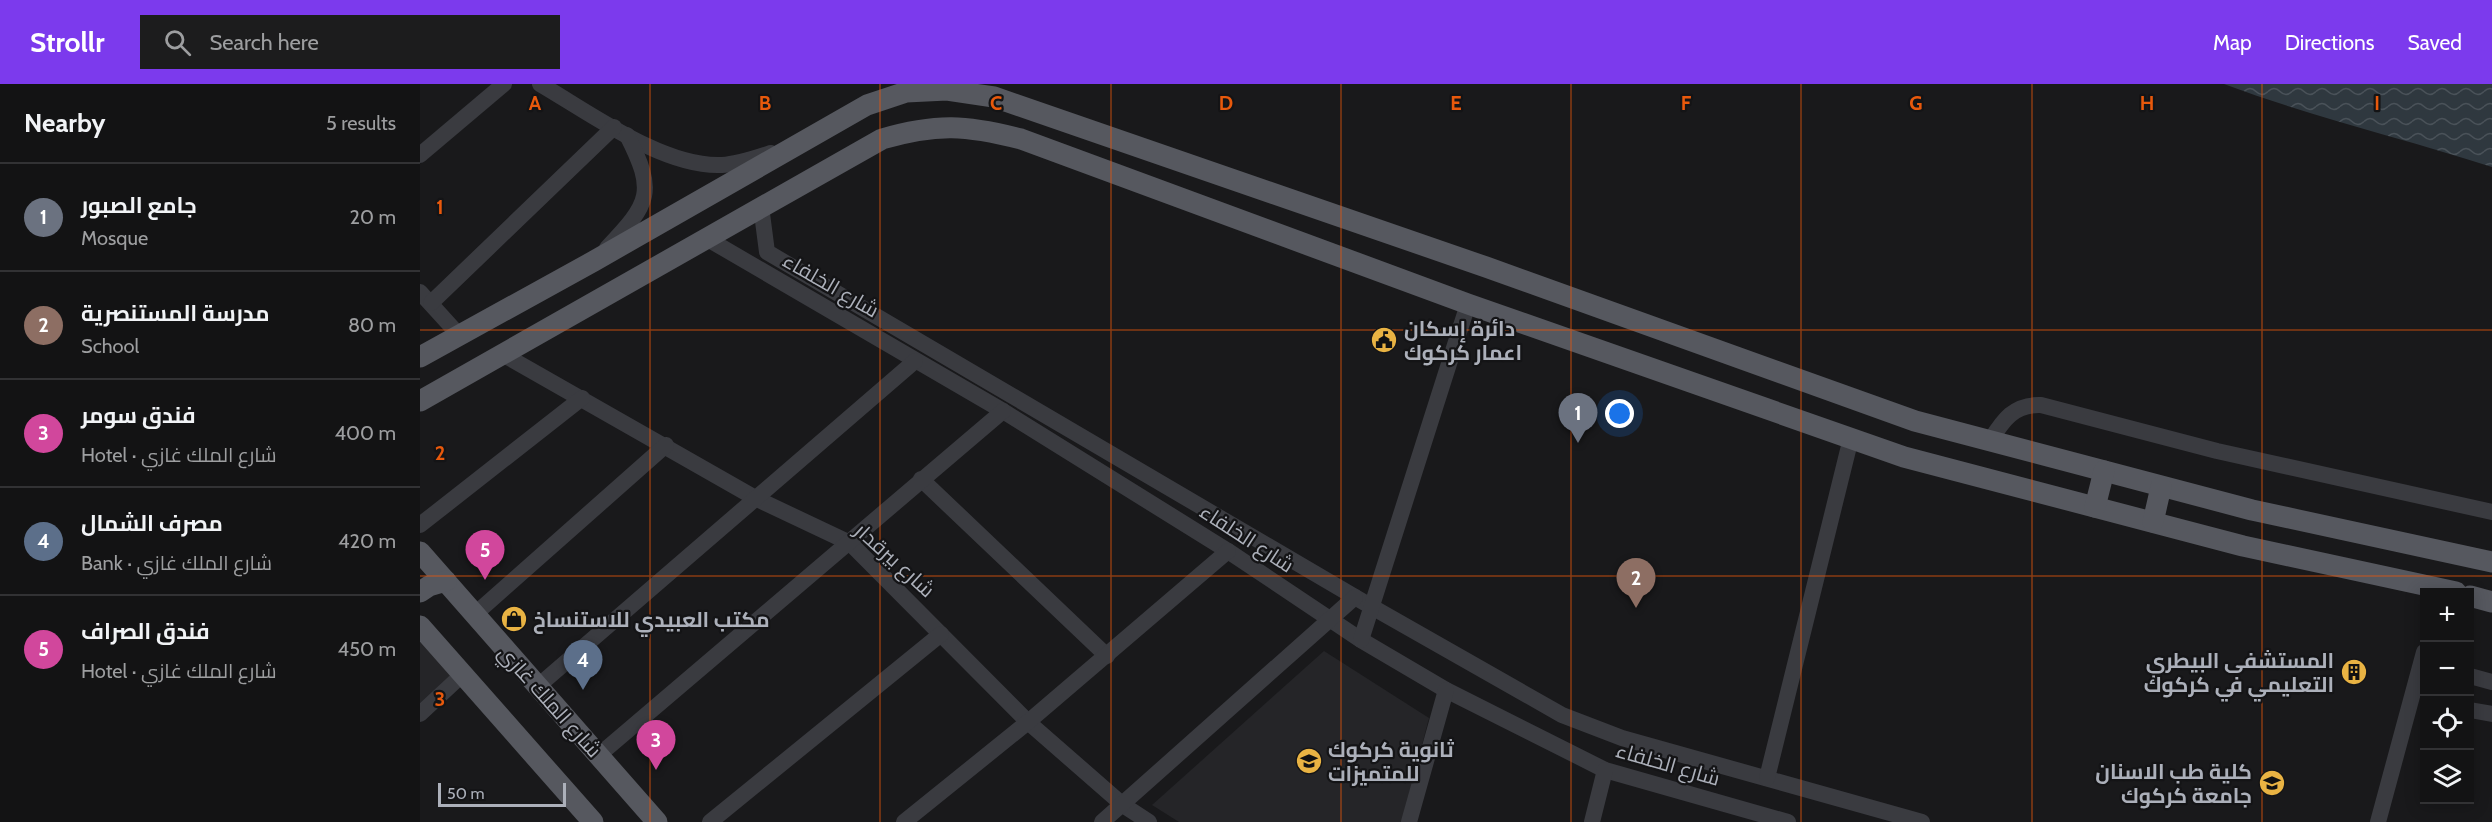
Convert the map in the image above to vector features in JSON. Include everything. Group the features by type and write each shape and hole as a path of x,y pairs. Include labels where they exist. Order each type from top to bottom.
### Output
{"main road":[{"path":"420,357 594,261 867,105 906,92 947,90 994,97 1486,267 1915,421 2252,510 2492,562"},
{"path":"420,401 882,138 936,126 980,128 1021,139 1468,304 1904,457 2243,546 2432,588"},
{"path":"1140,182 1151,151"},
{"path":"2095,507 2104,471"},
{"path":"2153,522 2161,486"},
{"name":"شارع الملك غازي","path":"420,552 657,822"},
{"path":"420,592 429,586 446,581"},
{"path":"2474,597 2492,602"},
{"path":"420,626 593,822"}],"street":[{"path":"420,155 504,84"},
{"path":"540,84 621,131 677,159 708,165 737,163 797,144"},
{"path":"594,261 628,225 644,199 646,183 642,165 621,131"},
{"path":"459,334 425,298 621,131"},
{"path":"761,206 767,252 1372,607 1562,715 1622,738 1922,822"},
{"name":"شارع الخلفاء","path":"705,238 1003,411 1228,551 1361,640 1446,690 1605,770 1788,822"},
{"path":"1361,640 1468,304"},
{"name":"شارع بيرقدار","path":"504,355 757,499 850,543 1028,722 1123,805 1149,822"},
{"path":"537,687 915,361"},
{"path":"420,525 582,398"},
{"path":"1990,441 2002,422 2025,404 2041,405 2217,451 2492,512"},
{"path":"599,755 1003,411"},
{"path":"1767,778 1851,438"},
{"path":"474,615 666,446"},
{"path":"921,479 1107,656"},
{"path":"904,822 1107,656 1228,551"},
{"path":"1102,822 1332,620 1355,597"},
{"path":"710,822 941,634"},
{"path":"2378,822 2420,667"},
{"path":"420,714 463,674"},
{"path":"2474,677 2492,682"},
{"path":"1409,822 1446,690"},
{"path":"2474,711 2492,714"},
{"path":"1592,822 1605,770"}],"shaded area":[{"path":"420,636 453,673 420,703"},
{"name":"ثانوية كركوك للمتميزات","path":"1324,651 1429,718 1402,822 1179,822 1152,805"}],"water":[{"path":"2224,84 2492,84 2492,167 2290,107"}],"place":[{"name":"دائرة إسكان اعمار كركوك","path":"1384,340"},
{"name":"جامع الصبور","path":"1578,443"},
{"name":"فندق الصراف","path":"485,580"},
{"name":"مدرسة المستنصرية","path":"1636,608"},
{"name":"مكتب العبيدي للاستنساخ","path":"514,619"},
{"name":"المستشفى البيطري التعليمي في كركوك","path":"2354,672"},
{"name":"مصرف الشمال","path":"583,690"},
{"name":"ثانوية كركوك للمتميزات","path":"1309,761"},
{"name":"فندق سومر","path":"656,770"},
{"name":"كلية طب الاسنان جامعة كركوك","path":"2272,783"}]}
